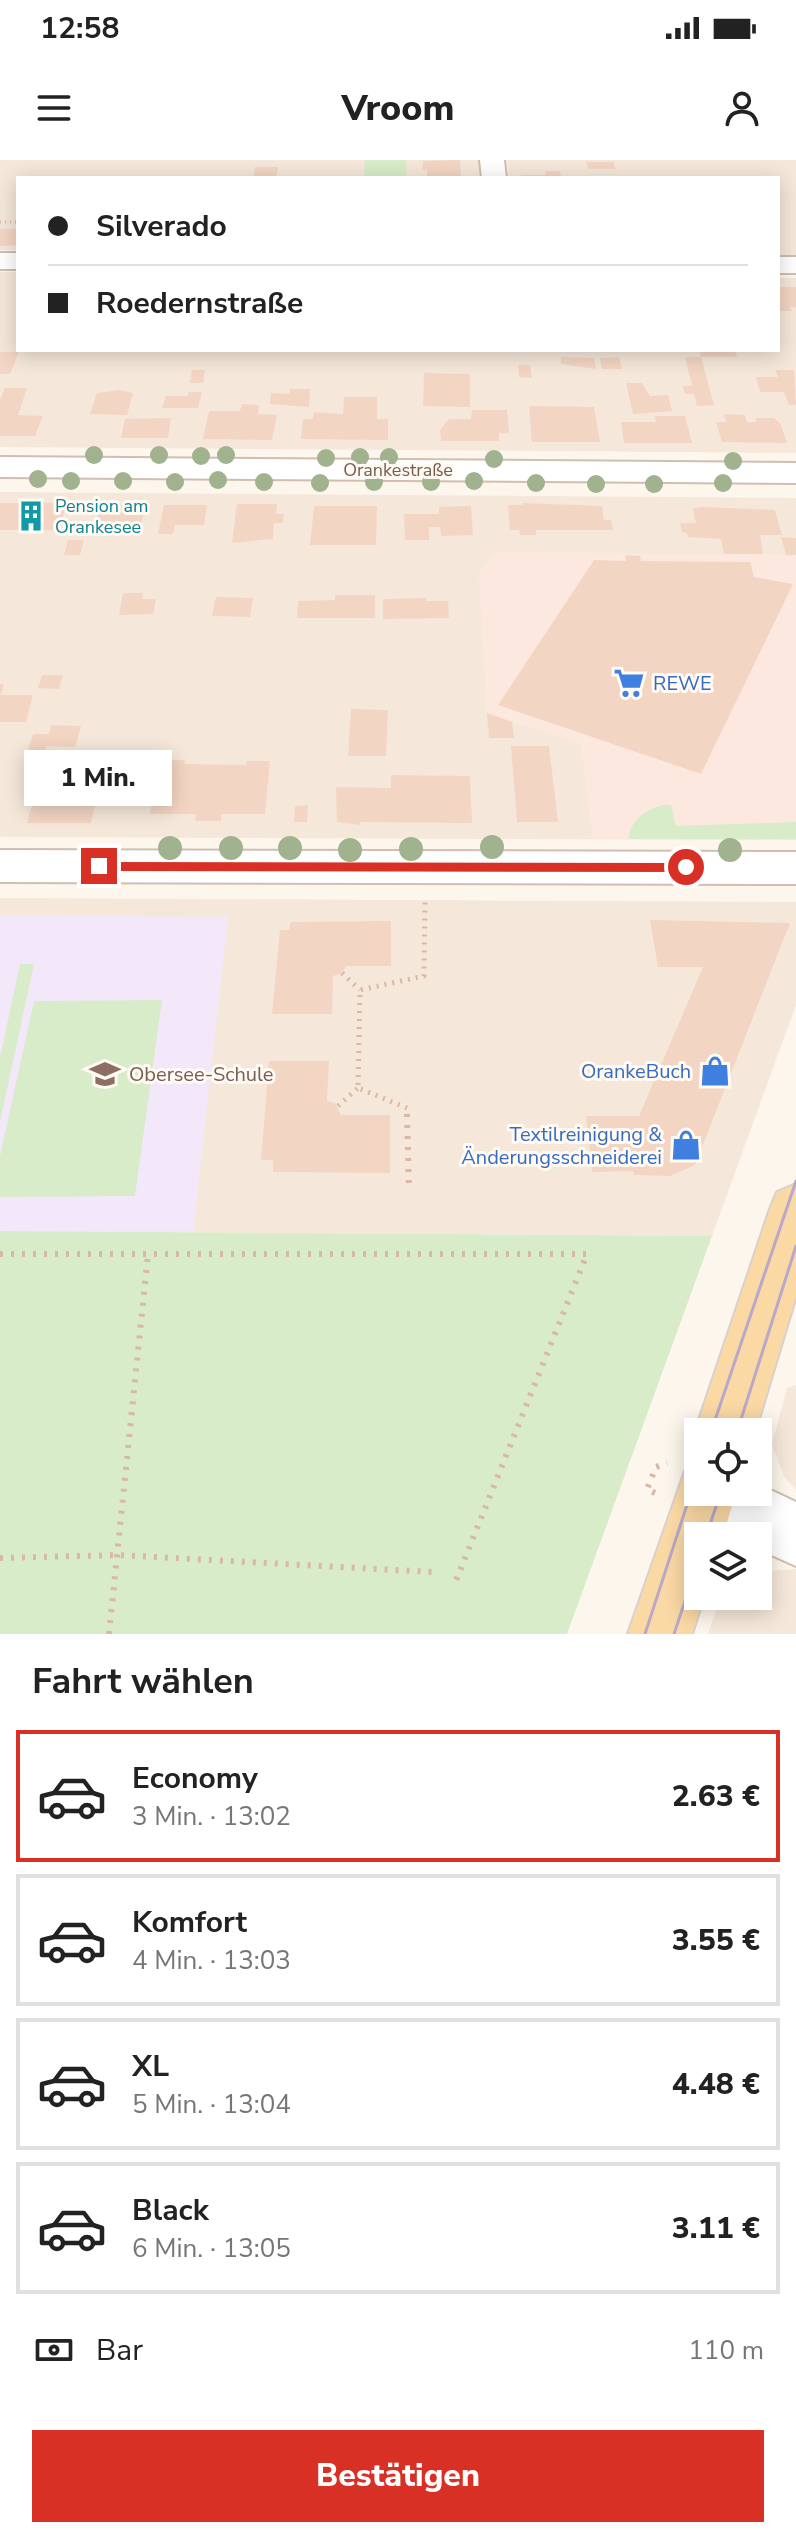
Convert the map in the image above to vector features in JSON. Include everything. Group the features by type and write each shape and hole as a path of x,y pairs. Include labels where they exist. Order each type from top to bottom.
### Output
{"main road":[{"path":"729,1418 796,1209"},
{"path":"660,1634 703,1506"}],"street":[{"name":"Orankestraße","path":"0,467 796,473"},
{"path":"0,866 796,868"},
{"path":"737,1506 796,1535"}],"path":[{"path":"360,990 424,976 425,894"},
{"path":"338,1106 358,1088 360,990 342,973"},
{"path":"358,1088 407,1108 409,1189"},
{"path":"0,1254 587,1254 455,1583"},
{"path":"109,1634 148,1254"},
{"path":"0,1558 118,1555 433,1572"}],"shaded area":[{"path":"0,160 479,160 480,176 16,176 16,250 0,250"},
{"path":"507,160 796,160 796,255 780,255 780,176 509,176"},
{"path":"0,272 16,272 16,352 780,352 780,278 796,278 796,453 0,447"},
{"path":"0,492 796,498 796,840 0,837"},
{"path":"496,552 796,555 796,822 676,826 671,805 630,829 629,839 593,839 581,744 487,713 479,573"},
{"path":"0,898 796,902 796,1005 712,1236 0,1231"},
{"name":"Obersee-Schule","path":"0,915 228,917 193,1231 0,1231"},
{"path":"796,1385 796,1490 784,1477 772,1444 787,1388"},
{"path":"796,1569 796,1634 708,1634 716,1610 772,1610 772,1571"}],"green space":[{"path":"365,160 406,160 406,176 364,176"},
{"path":"663,805 671,805 676,826 796,822 796,839 629,839 632,826 640,816"},
{"path":"20,964 34,964 0,1122 0,1057"},
{"path":"162,1000 135,1196 0,1197 0,1156 34,1001"},
{"path":"0,1231 712,1236 567,1634 0,1634"}],"building":[{"path":"460,160 461,176 427,176 427,170 422,170 423,161"},
{"path":"586,162 614,162 615,169 588,169"},
{"path":"255,167 278,167 276,176 253,176"},
{"path":"545,171 560,171 561,176 521,175 546,175"},
{"path":"0,229 16,229 16,245 0,246"},
{"path":"780,287 796,287 796,307 790,307 792,311 780,311"},
{"path":"0,352 19,352 10,374 0,374"},
{"path":"700,352 736,352 737,357 701,357"},
{"path":"561,357 594,358 596,369 561,364"},
{"path":"619,357 622,369 602,369 600,358"},
{"path":"685,357 701,357 714,405 697,406 694,394 685,394 683,386 692,386"},
{"path":"518,365 530,365 532,378 519,377"},
{"path":"192,370 205,370 203,383 190,383"},
{"path":"775,370 794,370 796,405 789,405 784,392 760,392 756,377 778,377"},
{"path":"424,373 470,374 470,407 423,406"},
{"path":"626,383 642,383 650,396 668,395 672,411 633,414"},
{"path":"5,388 27,388 18,415 43,416 35,436 0,436 0,400"},
{"path":"290,389 310,389 309,407 270,404 271,393 289,394"},
{"path":"120,390 133,393 127,415 90,414 97,393"},
{"path":"189,392 202,392 198,408 162,408 166,396 187,396"},
{"path":"344,397 377,397 377,419 388,419 388,440 301,439 303,419 313,419 314,412 343,414"},
{"path":"242,404 259,405 258,414 277,415 272,440 203,439 209,411 240,411"},
{"path":"529,406 594,407 600,442 532,442"},
{"path":"472,410 507,410 509,433 499,433 499,441 441,441 440,430 449,419 471,419"},
{"path":"724,414 745,415 747,422 757,422 755,418 774,418 780,423 787,443 722,442 716,422 726,422"},
{"path":"655,416 685,416 692,443 624,443 621,422 656,422"},
{"path":"171,418 168,438 121,438 125,419"},
{"name":"Pension am Orankesee","path":"0,503 67,503 59,530 0,530"},
{"path":"101,504 146,505 140,529 94,528"},
{"path":"237,504 277,504 276,514 284,514 283,523 274,523 273,539 232,543"},
{"path":"164,505 207,505 204,525 175,525 173,534 158,534"},
{"path":"508,505 602,506 604,520 611,520 613,530 536,530 536,535 520,535 519,530 510,530"},
{"path":"314,506 377,506 376,545 310,545"},
{"path":"471,506 473,535 441,536 440,527 429,527 429,540 405,540 404,514 439,514 439,507"},
{"path":"693,509 775,510 782,535 760,535 763,554 724,554 721,539 688,537 687,533 682,532 680,523 696,523"},
{"path":"781,537 796,538 796,555 786,555"},
{"path":"68,540 84,540 80,555 64,555"},
{"name":"REWE","path":"625,555 640,556 641,561 750,562 754,577 793,584 701,774 498,705 594,560 626,561"},
{"path":"123,593 143,593 142,599 156,599 153,614 119,615"},
{"path":"335,595 375,595 375,618 297,618 298,601 335,600"},
{"path":"216,597 253,598 250,617 212,616"},
{"path":"426,598 426,601 448,601 449,618 383,619 383,599"},
{"path":"42,675 63,675 59,689 38,688"},
{"path":"0,684 4,684 1,695 33,695 26,722 0,722"},
{"path":"351,709 388,710 386,756 348,756"},
{"path":"487,713 512,722 514,738 489,738"},
{"path":"51,725 81,726 75,747 46,746 41,763 24,762 33,734 49,734"},
{"path":"511,746 549,746 558,822 517,822"},
{"path":"159,760 185,760 184,764 246,765 247,761 270,761 265,814 221,814 221,821 195,821 196,814 150,814"},
{"path":"103,769 126,769 124,781 100,780"},
{"path":"391,775 470,776 472,823 360,822 360,825 337,822 336,787 391,788"},
{"path":"39,778 101,778 91,823 27,823"},
{"path":"308,805 307,822 294,822 295,806"},
{"path":"650,920 790,923 695,1165 670,1176 634,1175 633,1171 592,1172 586,1116 639,1116 703,967 658,967"},
{"path":"391,921 391,966 346,966 342,973 333,976 332,1014 272,1014 280,930 289,930 291,922"},
{"path":"269,1061 329,1061 327,1101 335,1103 341,1115 390,1115 390,1173 273,1172 273,1160 261,1160"}],"tram line":[{"path":"716,1418 796,1181"},
{"path":"741,1418 796,1246"},
{"path":"645,1634 687,1506"},
{"path":"711,1522 716,1506"},
{"path":"674,1634 684,1604"}],"place":[{"name":"Pension am Orankesee","path":"31,516"},
{"name":"REWE","path":"629,683"},
{"name":"OrankeBuch","path":"715,1071"},
{"name":"Obersee-Schule","path":"105,1074"},
{"name":"Textilreinigung & Änderungsschneiderei","path":"686,1145"}],"route":[{"path":"99,866 686,867"}]}
